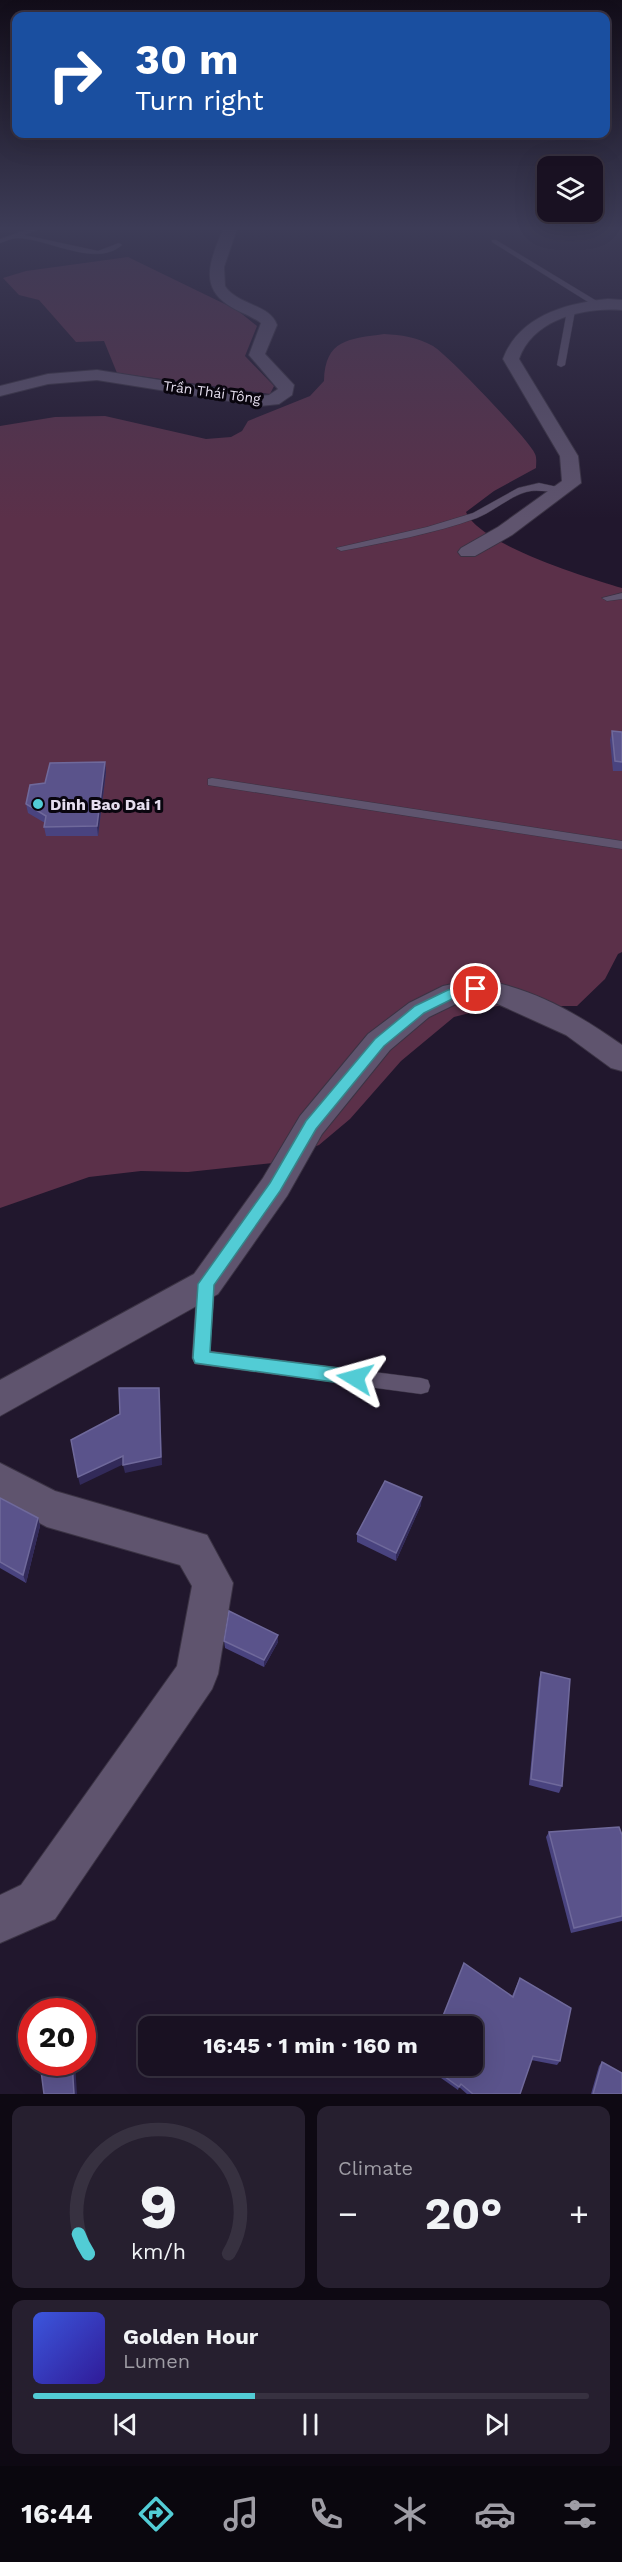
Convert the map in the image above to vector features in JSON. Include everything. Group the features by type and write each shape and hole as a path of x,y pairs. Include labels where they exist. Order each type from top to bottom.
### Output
{"street":[{"name":"Trần Thái Tông","path":"0,391 40,381 97,375 261,401 280,396 286,391 286,385 257,355 269,324"},
{"path":"468,552 505,531 572,483 569,456 511,358 519,338 541,324"},
{"path":"0,1399 206,1284 275,1187 311,1125 380,1042 419,1010 442,998 476,989 514,998 576,1027 622,1060"},
{"path":"0,1481 47,1508 193,1549 213,1582 197,1674 38,1902 0,1919"}],"lane":[{"path":"561,365 566,336 571,324"},
{"path":"341,548 429,530 476,515 521,490 539,486 562,489"},
{"path":"608,598 622,596"},
{"path":"212,782 622,845"},
{"path":"206,1284 201,1358 421,1386"}],"shaded area":[{"path":"60,324 254,324 257,326 245,356 274,386 270,394 117,373 104,341 76,342"},
{"path":"384,334 415,339 441,352 505,417 535,454 536,468 494,491 466,512 475,524 512,548 622,588 622,952 618,954 605,979 577,1006 497,1006 454,1017 401,1061 350,1119 319,1145 273,1163 188,1172 141,1171 89,1177 0,1208 0,426 55,417 105,416 206,439 231,437 242,431 248,421 310,396 324,381 325,367 329,357 341,344 350,340"}],"building":[{"path":"612,731 622,732 622,762 615,761"},
{"path":"105,762 97,826 44,827 46,816 26,804 30,785 45,783 50,763"},
{"path":"119,1388 159,1388 161,1457 123,1465 123,1456 78,1477 71,1440 120,1414"},
{"path":"385,1481 422,1497 396,1553 357,1534"},
{"path":"0,1498 38,1518 23,1575 0,1562"},
{"path":"229,1611 278,1635 264,1660 224,1641"},
{"path":"541,1672 570,1679 562,1786 531,1779"},
{"path":"619,1827 622,1835 622,1916 574,1928 549,1832"},
{"path":"464,1963 513,1997 520,1978 571,2008 560,2061 533,2056 520,2094 473,2094 461,2084 459,2087 444,2076 483,2076 483,2016 443,2016"},
{"path":"602,2062 622,2073 622,2094 593,2094"},
{"path":"42,2076 73,2076 74,2094 44,2094"}],"place":[{"name":"Dinh Bao Dai 1","path":"38,804"}],"route":[{"path":"355,1378 201,1358 206,1284 275,1187 311,1125 380,1042 419,1010 453,993 476,989"}]}
